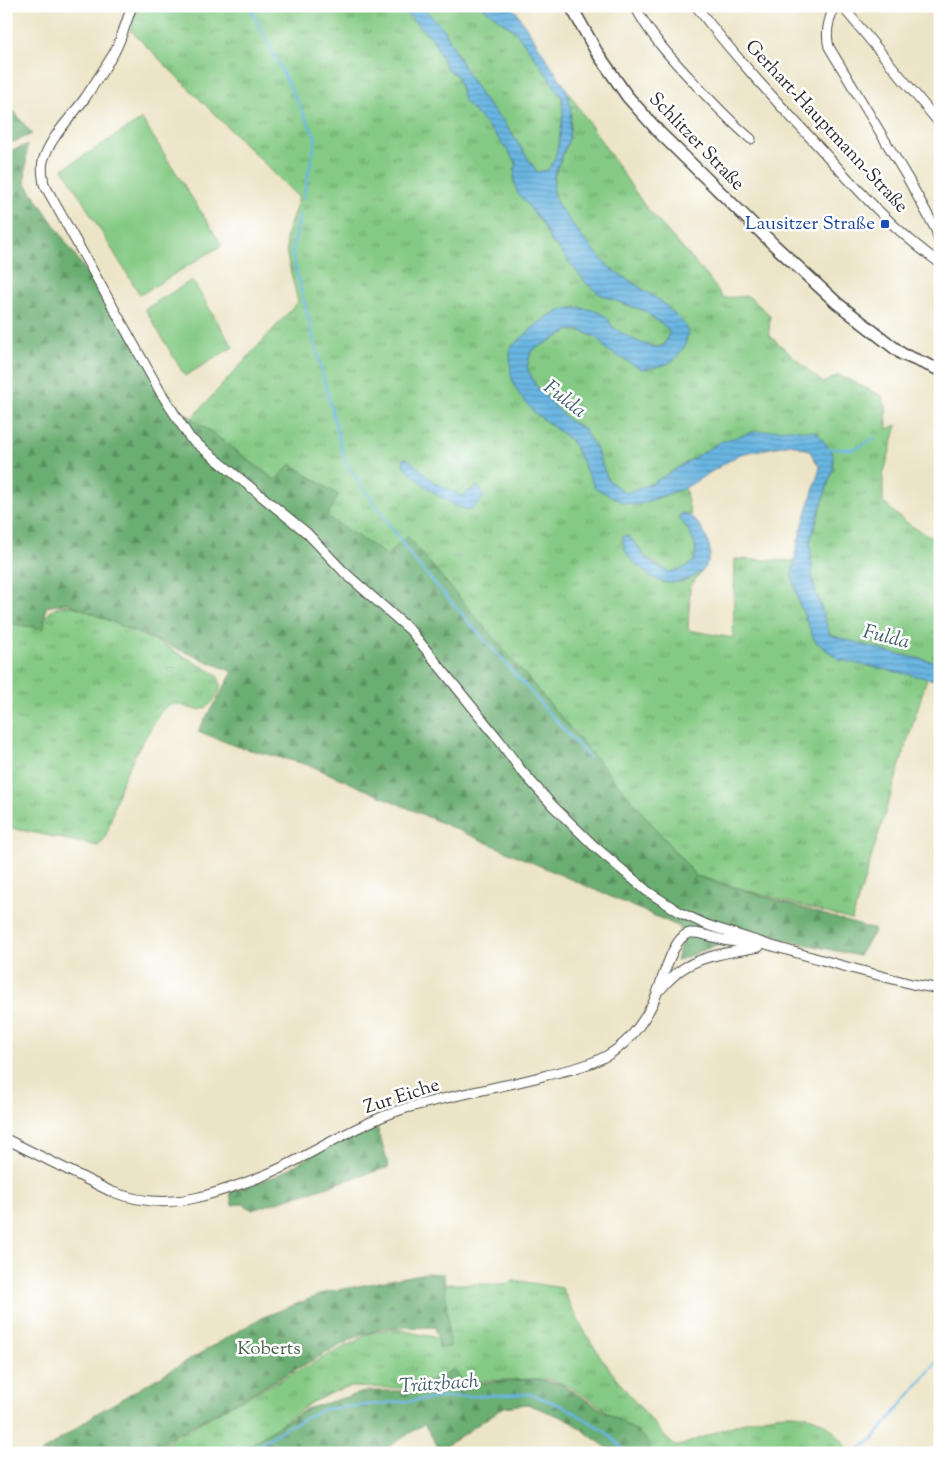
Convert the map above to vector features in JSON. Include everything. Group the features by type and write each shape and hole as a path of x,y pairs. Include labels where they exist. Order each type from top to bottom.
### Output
{"main road":[{"name":"Schlitzer Straße","path":"572,6 596,51 627,96 659,132 774,245 837,303 902,354 940,370"}],"street":[{"path":"132,6 114,52 85,98 56,135 47,150 42,164 44,184 161,393 190,438 307,533 344,572 410,630 499,740 520,769 553,806 593,845 647,891 681,913 707,925 765,944 912,984 940,989"},
{"path":"635,6 660,46 734,125 751,139"},
{"name":"Gerhart-Hauptmann-Straße","path":"696,6 732,51 851,182 889,220 939,262"},
{"path":"834,6 827,27 826,38 829,47 912,185 936,230 940,246"},
{"path":"842,6 940,124"},
{"path":"939,262 940,250"},
{"name":"Zur Eiche","path":"6,1139 110,1191 126,1197 143,1201 168,1202 195,1198 260,1177 328,1142 403,1110 520,1082 597,1061 610,1054 636,1030 645,1018 659,991 671,954 682,937 688,933 698,933 740,943 765,944"},
{"path":"659,991 678,972 694,962 765,944"}],"green space":[{"path":"138,6 393,6 405,12 433,39 447,69 457,76 464,101 495,134 516,162 514,179 517,192 542,223 552,243 556,245 600,294 643,310 668,328 669,334 664,345 652,347 633,340 612,326 607,318 602,315 586,309 571,308 557,312 542,320 510,348 535,413 572,441 595,488 637,505 685,488 691,515 682,513 679,517 689,531 696,547 695,561 683,569 669,572 645,557 637,544 628,536 660,581 684,581 704,568 690,587 688,630 733,638 735,559 795,561 792,575 799,603 815,641 840,660 927,678 852,920 696,876 407,537 387,556 326,517 338,495 275,480 192,418 298,302 287,256 286,236 299,198 130,30"},
{"path":"421,6 481,6 515,31 562,97 563,116 559,142 555,158 549,170 537,172 506,125 483,99 465,70 444,29"},
{"path":"567,90 644,205 708,277 723,298 748,296 770,315 769,335 823,383 839,375 882,396 886,408 887,429 897,425 883,476 883,502 909,524 940,540 940,663 888,652 830,635 813,583 810,542 833,468 817,432 690,460 653,483 626,493 608,480 596,449 580,426 569,421 536,386 527,368 531,351 570,330 580,330 597,338 607,350 667,364 681,351 686,342 688,332 662,302 610,268 581,236 558,205 553,187 556,171 567,146 570,131 571,114"},
{"path":"6,101 32,134 6,145"},
{"path":"142,119 222,245 140,295 63,169"},
{"path":"27,145 25,182 180,409 275,480 291,464 338,495 327,517 387,555 407,536 696,876 875,930 859,956 750,932 676,961 681,943 680,927 309,765 235,746 198,731 233,672 67,603 46,607 44,629 6,623 6,448 15,437 6,415 6,152"},
{"path":"192,280 233,347 185,376 145,309"},
{"path":"66,605 80,608 160,643 216,674 220,684 217,695 211,704 205,708 199,710 176,704 168,706 161,712 129,766 120,787 105,838 98,846 6,827 6,621 31,626 42,621 50,612"},
{"path":"377,1127 389,1167 252,1210 243,1204 232,1205 230,1192 276,1176 335,1142"},
{"name":"Koberts","path":"426,1273 444,1274 450,1347 440,1348 435,1327 383,1328 352,1339 171,1437 151,1453 41,1453 94,1415 261,1318 327,1292"},
{"path":"514,1280 562,1288 579,1322 610,1370 660,1431 675,1446 747,1421 784,1414 801,1415 817,1419 827,1425 850,1450 849,1453 651,1453 629,1428 594,1402 558,1382 547,1379 535,1379 456,1380 400,1388 352,1387 338,1390 312,1402 240,1453 152,1453 173,1438 226,1408 371,1333 396,1329 437,1338 444,1334 443,1286 449,1284 505,1284"},
{"path":"454,1369 465,1384 536,1379 561,1384 633,1429 646,1439 653,1453 614,1453 569,1420 527,1404 504,1407 440,1450 424,1424 379,1453 237,1453 306,1409 367,1391 413,1391"}],"water":[{"path":"393,6 421,6 444,29 465,70 483,99 506,125 537,172 548,170 555,158 563,116 562,97 515,31 481,6 508,6 515,10 567,90 571,108 569,139 554,175 553,196 581,236 610,268 662,302 684,324 688,332 685,346 675,359 667,364 642,369 607,350 597,338 580,330 570,330 531,351 527,368 536,386 569,421 584,429 596,449 608,480 626,493 653,483 720,442 752,432 790,429 817,432 833,454 833,468 810,542 813,583 830,635 888,652 940,663 940,681 840,660 815,641 799,603 792,575 798,541 820,468 809,450 791,444 740,454 685,488 637,505 622,502 595,488 572,441 535,413 521,397 511,375 510,348 542,320 557,312 576,308 598,312 621,332 653,347 664,345 669,334 668,329 643,310 600,294 586,283 556,245 552,243 542,223 517,192 514,179 516,162 495,134 464,101 457,76 447,69 433,39 405,12"},
{"path":"404,458 407,458 435,483 462,496 478,486 484,496 476,506 467,510 449,502 417,479 403,465"},
{"path":"681,513 693,519 702,529 709,545 709,559 700,572 693,577 676,582 660,581 648,574 632,560 625,549 623,536 628,536 646,559 659,567 669,572 683,569 694,561 696,547 689,531 679,517"}],"waterway":[{"path":"249,6 316,138 303,199"},
{"path":"300,213 292,254 345,462 416,562 589,758"},
{"path":"827,449 855,449 875,438"},
{"name":"Trätzbach","path":"855,1453 873,1439 940,1358"},
{"name":"Trätzbach","path":"247,1453 285,1428 324,1409 451,1397 531,1394 567,1408 607,1433 627,1453"}],"place":[{"name":"Lausitzer Straße","path":"885,224"}],"water label":[{"name":"Fulda","path":"564,400"},
{"name":"Fulda","path":"886,638"}]}
